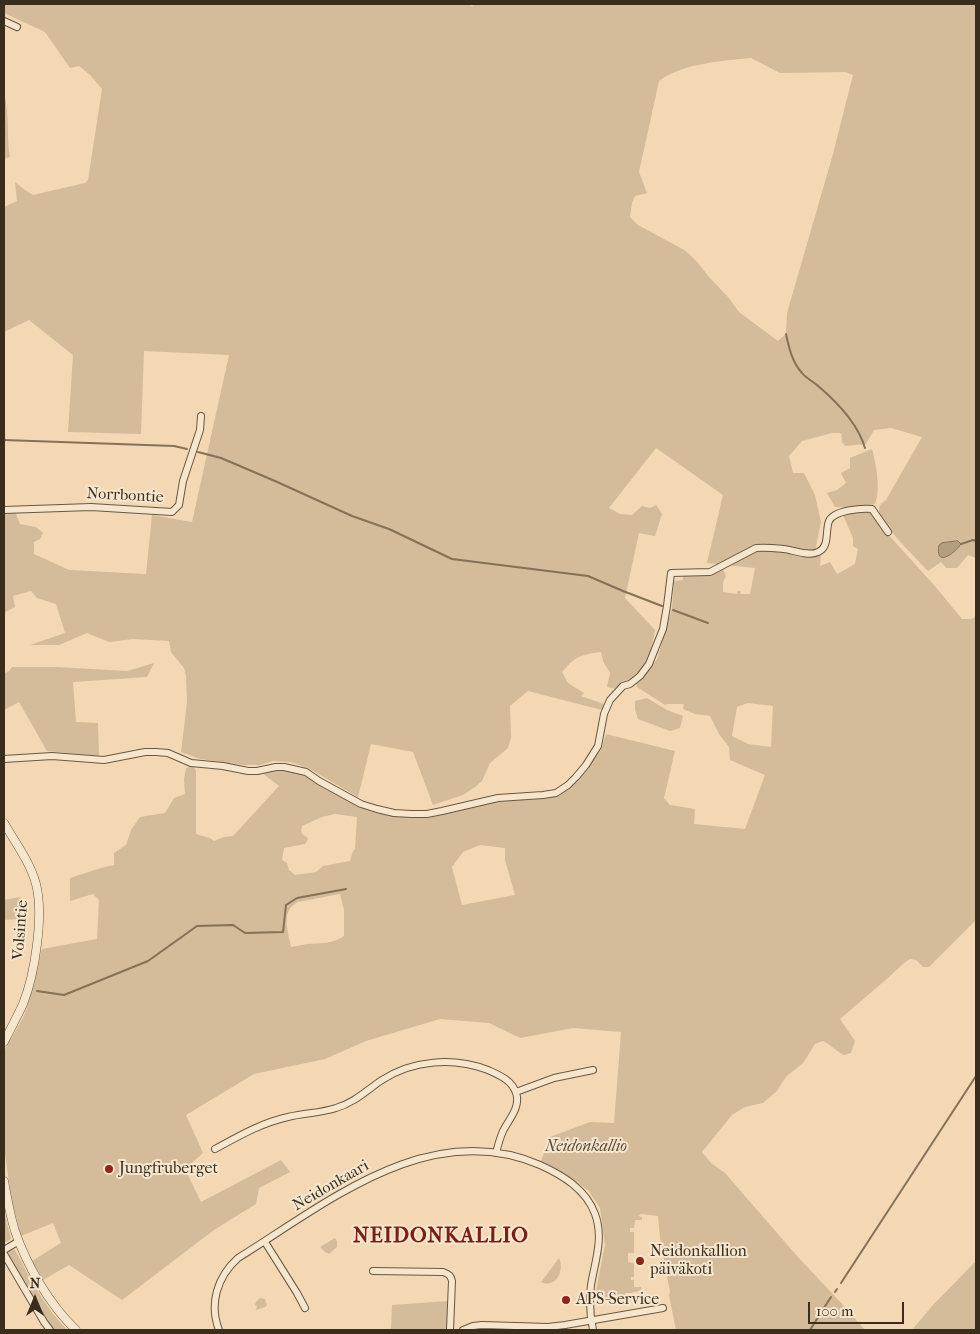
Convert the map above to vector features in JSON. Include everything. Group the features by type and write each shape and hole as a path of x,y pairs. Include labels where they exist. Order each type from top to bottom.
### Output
{"street":[{"path":"4,21 17,27"},
{"name":"Norrbontie","path":"4,510 91,507 172,512 179,505 183,481 200,430 201,416"},
{"path":"4,758 52,756 104,760 145,752 156,752 168,753 192,763 248,771 284,767 306,772 361,804 386,811 411,814 435,812 498,798 556,793 576,777 598,746 604,714 610,700 623,686 630,684 640,676 649,664 663,629 668,606 671,572 710,572 756,548 782,548 814,554 824,548 829,520 832,517 864,508 872,509 888,532"},
{"name":"Volsintie","path":"4,823 32,872 40,909 28,989 4,1042"},
{"path":"215,1149 246,1132 270,1122 289,1116 337,1108 361,1096 396,1073 419,1065 446,1062 476,1066 513,1084 517,1098 516,1107 500,1139 496,1153"},
{"path":"516,1092 554,1078 593,1070"},
{"name":"Neidonkaari","path":"219,1330 215,1312 215,1295 221,1279 238,1258 360,1182 417,1159 453,1152 471,1151 518,1157 549,1170 573,1184 592,1206 599,1226 600,1240 591,1287 591,1320 593,1330"},
{"path":"4,1181 19,1241 42,1288 76,1330"},
{"path":"4,1250 19,1241"},
{"path":"265,1242 305,1308"},
{"path":"4,1254 50,1330"},
{"path":"373,1271 444,1272 448,1274 452,1281 450,1330"},
{"path":"464,1330 482,1325 548,1327 663,1308"}],"green space":[{"name":"Neidonkallio","path":"4,4 469,4 473,7 472,4 976,4 976,558 968,555 957,568 946,568 941,562 928,571 891,531 880,515 880,506 886,500 922,437 891,428 874,430 866,444 845,446 842,442 841,433 832,433 802,441 789,456 793,473 804,473 815,495 821,522 814,556 821,555 820,566 830,562 837,574 855,564 858,549 853,546 853,538 843,515 859,511 868,512 875,516 885,531 962,619 972,619 976,616 976,920 929,967 923,967 916,960 910,959 840,1019 855,1041 851,1053 844,1055 823,1041 815,1044 803,1063 787,1076 777,1091 763,1103 745,1107 732,1115 702,1152 711,1163 725,1173 797,1256 865,1330 676,1330 658,1216 641,1214 638,1216 642,1217 642,1220 635,1220 634,1228 630,1228 630,1232 634,1232 634,1253 628,1253 628,1262 634,1263 634,1277 631,1277 631,1280 634,1280 634,1287 641,1287 641,1290 625,1293 624,1297 607,1301 595,1300 605,1245 600,1208 588,1190 541,1161 550,1137 590,1122 614,1123 621,1032 573,1028 520,1038 489,1023 440,1019 366,1041 325,1059 254,1074 186,1115 203,1153 185,1169 201,1202 281,1160 290,1172 259,1188 256,1204 214,1230 122,1300 69,1265 43,1280 32,1261 61,1243 53,1223 21,1236 11,1198 4,1146 4,1051 27,1008 42,949 97,939 99,900 93,894 70,901 70,878 114,865 114,853 126,845 131,830 140,817 165,813 174,798 185,794 184,779 186,768 194,766 196,771 196,834 214,841 233,836 279,786 262,773 283,769 303,773 317,783 395,816 429,817 498,801 553,797 565,790 584,772 601,750 606,734 675,751 664,798 670,805 695,809 694,824 745,829 765,775 730,760 729,747 719,734 710,716 695,714 683,709 684,704 665,705 637,687 636,682 657,659 672,608 674,581 683,580 683,576 707,576 723,569 726,576 723,582 723,592 737,594 740,591 741,594 750,594 755,568 707,563 723,495 656,448 609,508 620,514 632,515 642,506 650,508 656,505 662,514 655,536 639,533 625,598 655,630 651,651 641,672 616,689 607,687 610,673 603,661 601,652 583,655 575,659 562,672 568,683 584,693 581,696 604,704 602,710 528,691 510,706 511,737 508,748 490,763 482,781 463,795 433,805 413,752 371,744 358,797 308,768 290,762 273,761 260,765 243,765 200,759 181,752 187,702 186,676 184,668 171,652 169,641 133,639 109,642 87,633 59,645 30,645 65,633 56,604 37,598 31,591 13,596 15,607 4,613 4,513 15,512 20,524 36,527 43,533 40,539 34,542 34,554 69,570 146,574 152,515 192,522 229,355 144,351 141,434 68,432 73,355 29,320 4,332 4,207 17,201 15,182 33,195 85,183 88,180 102,89 79,66 70,68 45,32 4,13","holes":["751,58 780,73 845,72 853,75 833,154 787,313 786,334 778,341 739,312 728,297 686,251 638,225 630,217 635,196 647,193 639,172 659,81 679,70 715,62","958,541 946,557 940,555 939,545 942,543","748,703 773,706 771,747 748,744 732,736 737,707","335,814 357,817 355,849 350,861 323,866 316,872 295,875 289,870 287,863 282,860 284,848 305,844 308,839 301,831 302,826 322,817","480,845 505,848 505,860 515,895 462,905 452,867 463,852","340,894 344,910 344,936 331,942 291,947 287,928 287,916 292,906 298,902"]},
{"path":"4,94 10,157 4,159"},
{"path":"872,449 878,484 875,504 859,507 835,507 827,493 837,490 846,483 841,473 850,468 850,458"},
{"path":"154,663 147,677 73,682 76,722 98,723 99,756 47,751 19,702 4,710 4,674 12,667 56,667 127,671"},
{"path":"647,698 667,710 683,716 680,728 670,731 638,719 635,701"},
{"path":"20,897 22,907 18,919 4,920 4,900"},
{"path":"4,1211 11,1239 4,1243"},
{"path":"335,1238 337,1247 329,1254 320,1247"},
{"path":"13,1249 45,1302 67,1330 52,1330 8,1256 9,1251"},
{"path":"559,1258 561,1268 555,1281 551,1283 541,1282"},
{"path":"976,1261 976,1330 912,1330 933,1305"},
{"path":"260,1298 265,1299 267,1305 256,1310 256,1302"},
{"path":"449,1301 447,1330 391,1330 392,1305"}],"shaded area":[{"path":"958,541 961,544 954,552 946,557 940,556 939,545"}],"waterway":[{"path":"786,334 791,355 799,369 832,398 846,414 857,430 865,448"},
{"path":"4,440 174,446 187,449"},
{"path":"198,452 221,458 352,516 389,529 452,559 588,576 662,606"},
{"path":"961,544 973,540 976,541"},
{"path":"673,610 708,623"},
{"path":"37,991 64,995 148,961 197,926 233,925 245,933 283,932 286,905 297,898 346,889"},
{"path":"841,1283 976,1076"},
{"path":"810,1330 831,1297"}],"place":[{"name":"Jungfruberget","path":"109,1169"},
{"name":"Neidonkallion päiväkoti","path":"640,1261"},
{"name":"APS-Service","path":"566,1300"}],"district":[{"name":"NEIDONKALLIO","path":"441,1237"}]}
